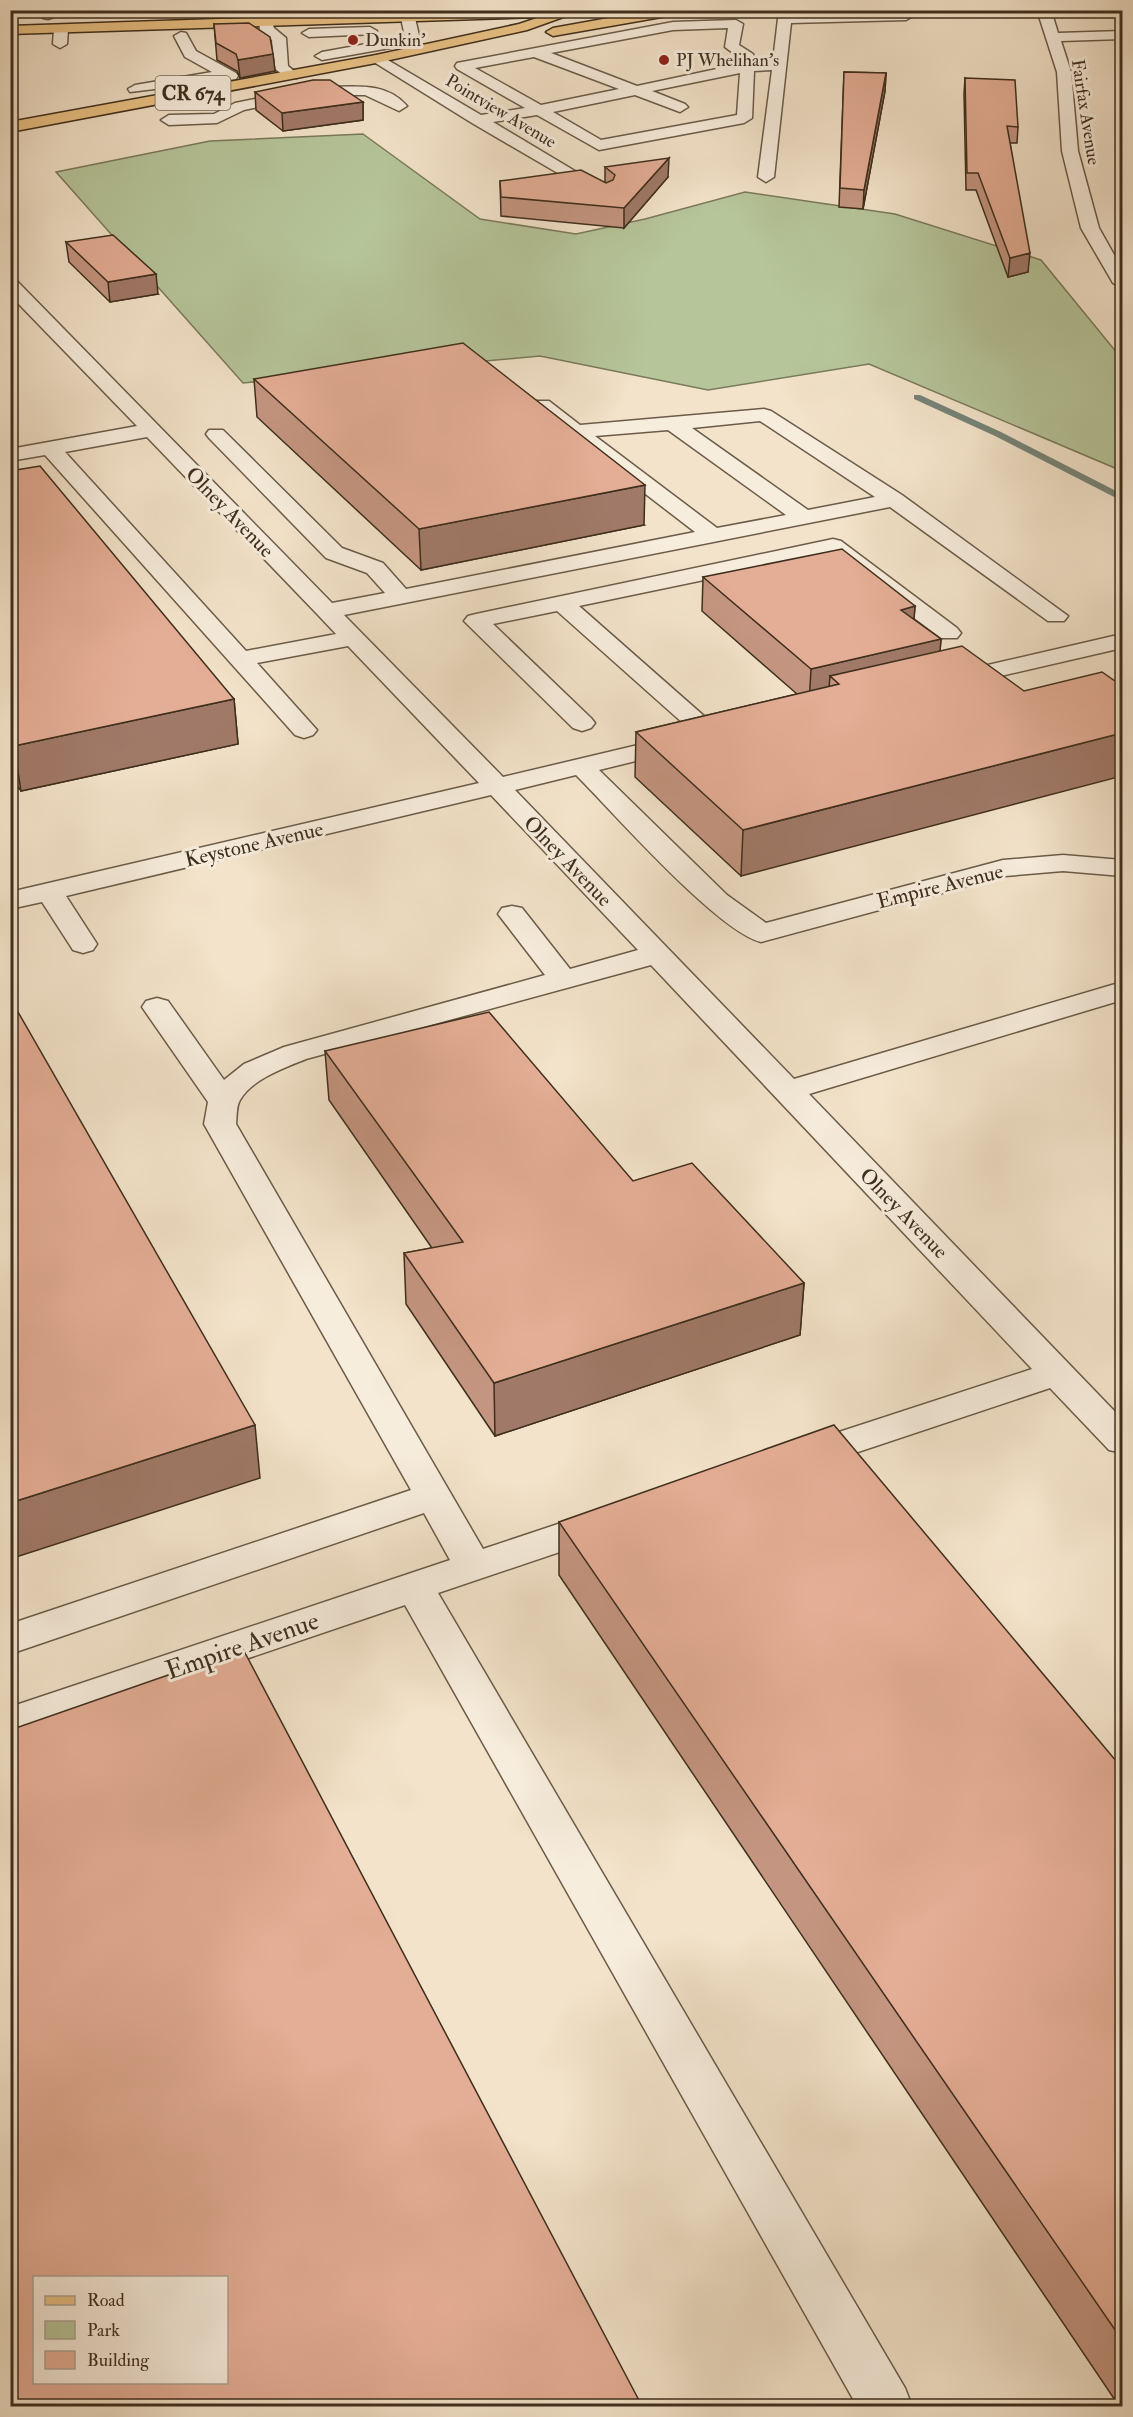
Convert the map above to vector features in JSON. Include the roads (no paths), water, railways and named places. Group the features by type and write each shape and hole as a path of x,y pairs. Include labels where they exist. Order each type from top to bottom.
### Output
{"main road":[{"path":"10,16 189,10"},
{"path":"409,24 635,10"},
{"name":"CR 674","path":"376,59 430,54 679,10"},
{"name":"CR 674","path":"10,127 376,59 488,35 574,12"},
{"path":"10,30 266,22 308,27"}],"street":[{"path":"48,15 67,10"},
{"path":"766,177 786,15 906,16 916,10"},
{"name":"Fairfax Avenue","path":"1044,10 1064,72 1070,151 1090,228 1122,283"},
{"path":"266,22 267,30 279,39 281,68 285,76 309,92"},
{"path":"322,56 413,40 409,24 308,27 312,52 344,65"},
{"path":"736,24 732,47 748,57 744,118 599,145 462,66 535,52 673,26 736,24"},
{"path":"160,26 162,37 202,35 200,25"},
{"path":"60,44 61,29"},
{"path":"488,35 680,107"},
{"path":"1052,38 1122,35"},
{"path":"181,36 190,54 246,84"},
{"name":"Pointview Avenue","path":"376,59 605,195"},
{"path":"477,120 539,110 747,67 779,65"},
{"path":"156,100 135,89 226,74"},
{"path":"169,120 217,118 240,106 309,92 352,89 370,91 399,106"},
{"path":"1090,228 1112,228"},
{"name":"Olney Avenue","path":"10,284 497,786 1122,1441"},
{"path":"526,393 712,535"},
{"path":"576,432 764,415 894,500 1056,616"},
{"path":"672,423 803,517"},
{"path":"10,455 150,430"},
{"path":"216,434 334,552 375,568 400,596"},
{"path":"50,448 304,730"},
{"path":"327,611 894,500"},
{"path":"582,723 476,621 833,546 949,633"},
{"name":"Keystone Avenue","path":"33,896 723,733 562,603"},
{"path":"242,659 353,638"},
{"path":"929,686 1122,641"},
{"name":"Empire Avenue","path":"581,766 717,901 761,933 1003,868 1044,861 1064,861 1122,868"},
{"path":"10,884 33,896 83,944"},
{"path":"513,914 564,980"},
{"path":"473,1566 220,1124 223,1101 242,1082 268,1063 295,1053 657,954"},
{"path":"787,1092 1122,991"},
{"path":"158,1007 223,1101"},
{"path":"778,1466 1057,1373"},
{"path":"10,1639 433,1496"},
{"name":"Empire Avenue","path":"10,1723 631,1514"},
{"path":"414,1587 886,2406"}],"waterway":[{"path":"917,397 998,434 1122,498"}],"place":[{"name":"Dunkin'","path":"353,40"},
{"name":"PJ Whelihan's","path":"664,60"}]}
